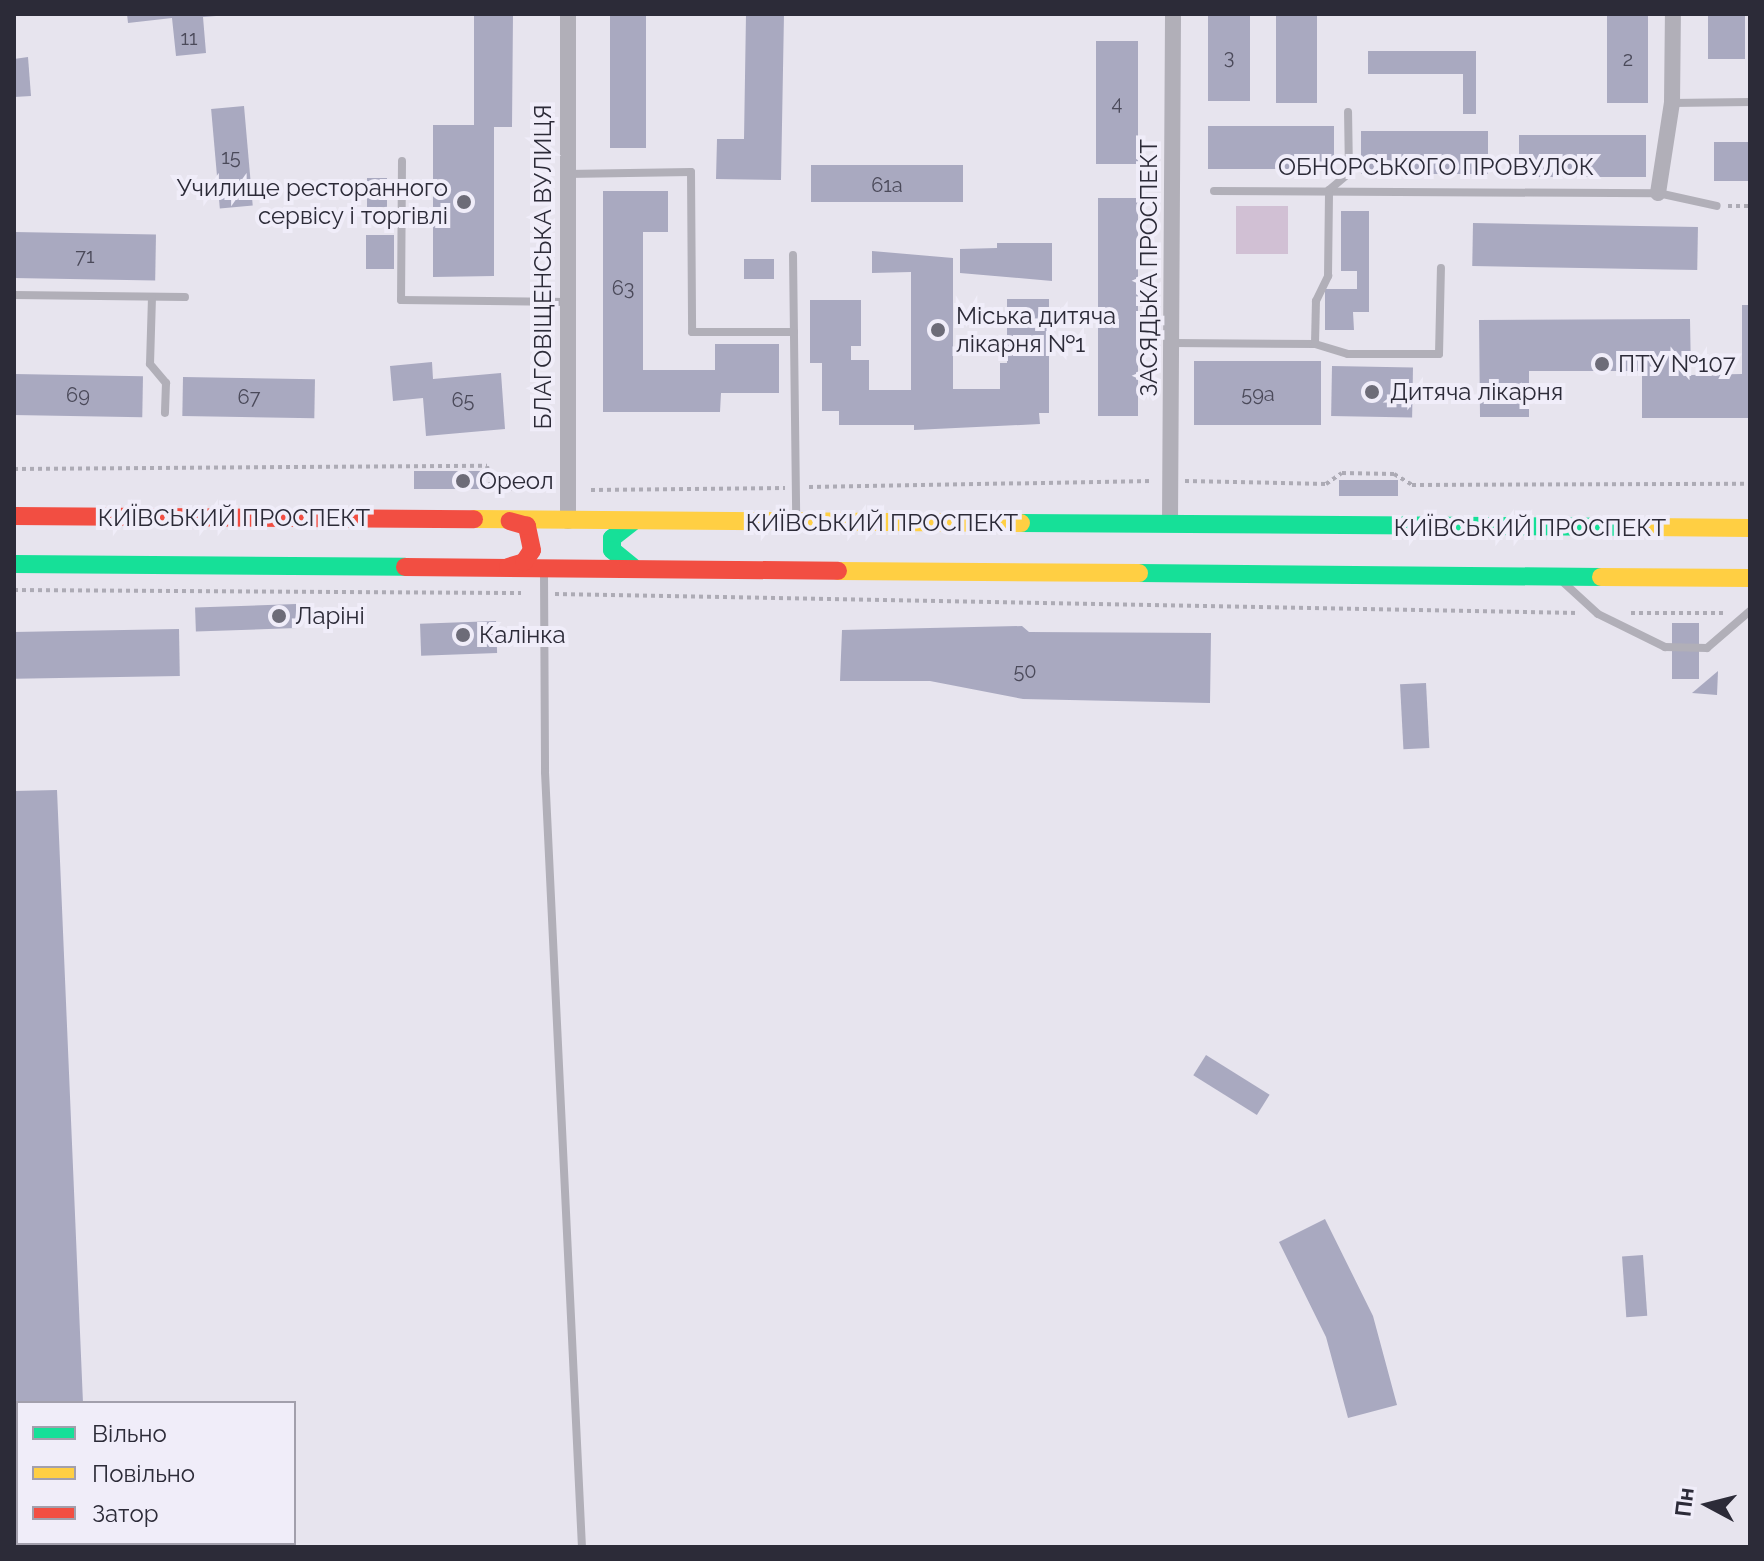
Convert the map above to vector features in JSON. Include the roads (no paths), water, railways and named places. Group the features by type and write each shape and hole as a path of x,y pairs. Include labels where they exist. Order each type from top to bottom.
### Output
{"main road":[{"name":"КИЇВСЬКИЙ ПРОСПЕКТ","path":"14,516 1750,528"},
{"path":"508,520 527,526 533,537 532,550 524,562 508,567"},
{"path":"634,521 612,538 612,550 634,568"},
{"name":"КИЇВСЬКИЙ ПРОСПЕКТ","path":"14,564 1750,578"}],"street":[{"name":"БЛАГОВІЩЕНСЬКА ВУЛИЦЯ","path":"568,14 568,521"},
{"name":"ЗАСЯДЬКА ПРОСПЕКТ","path":"1170,523 1173,14"},
{"path":"1658,193 1672,103 1673,14"}],"lane":[{"path":"1672,103 1750,102"},
{"path":"1315,344 1316,301 1328,276 1329,190 1349,173 1348,112"},
{"path":"402,161 401,300 567,302"},
{"path":"566,174 691,172 692,332 794,332"},
{"name":"ОБНОРСЬКОГО ПРОВУЛОК","path":"1214,191 1658,193 1717,206"},
{"path":"793,255 796,523"},
{"path":"1173,343 1315,344 1348,354 1439,354 1441,268"},
{"path":"14,295 185,297"},
{"path":"152,297 150,364 166,383 165,413"},
{"path":"544,568 545,772 582,1547"},
{"path":"1557,577 1598,614 1665,647 1707,648 1749,612"}],"place":[{"name":"Училище ресторанного сервісу і торгівлі","path":"464,202"},
{"name":"Міська дитяча лікарня №1","path":"938,330"},
{"name":"ПТУ №107","path":"1602,364"},
{"name":"Дитяча лікарня","path":"1372,392"},
{"name":"Ореол","path":"463,481"},
{"name":"Ларіні","path":"279,616"},
{"name":"Калінка","path":"463,635"}]}
